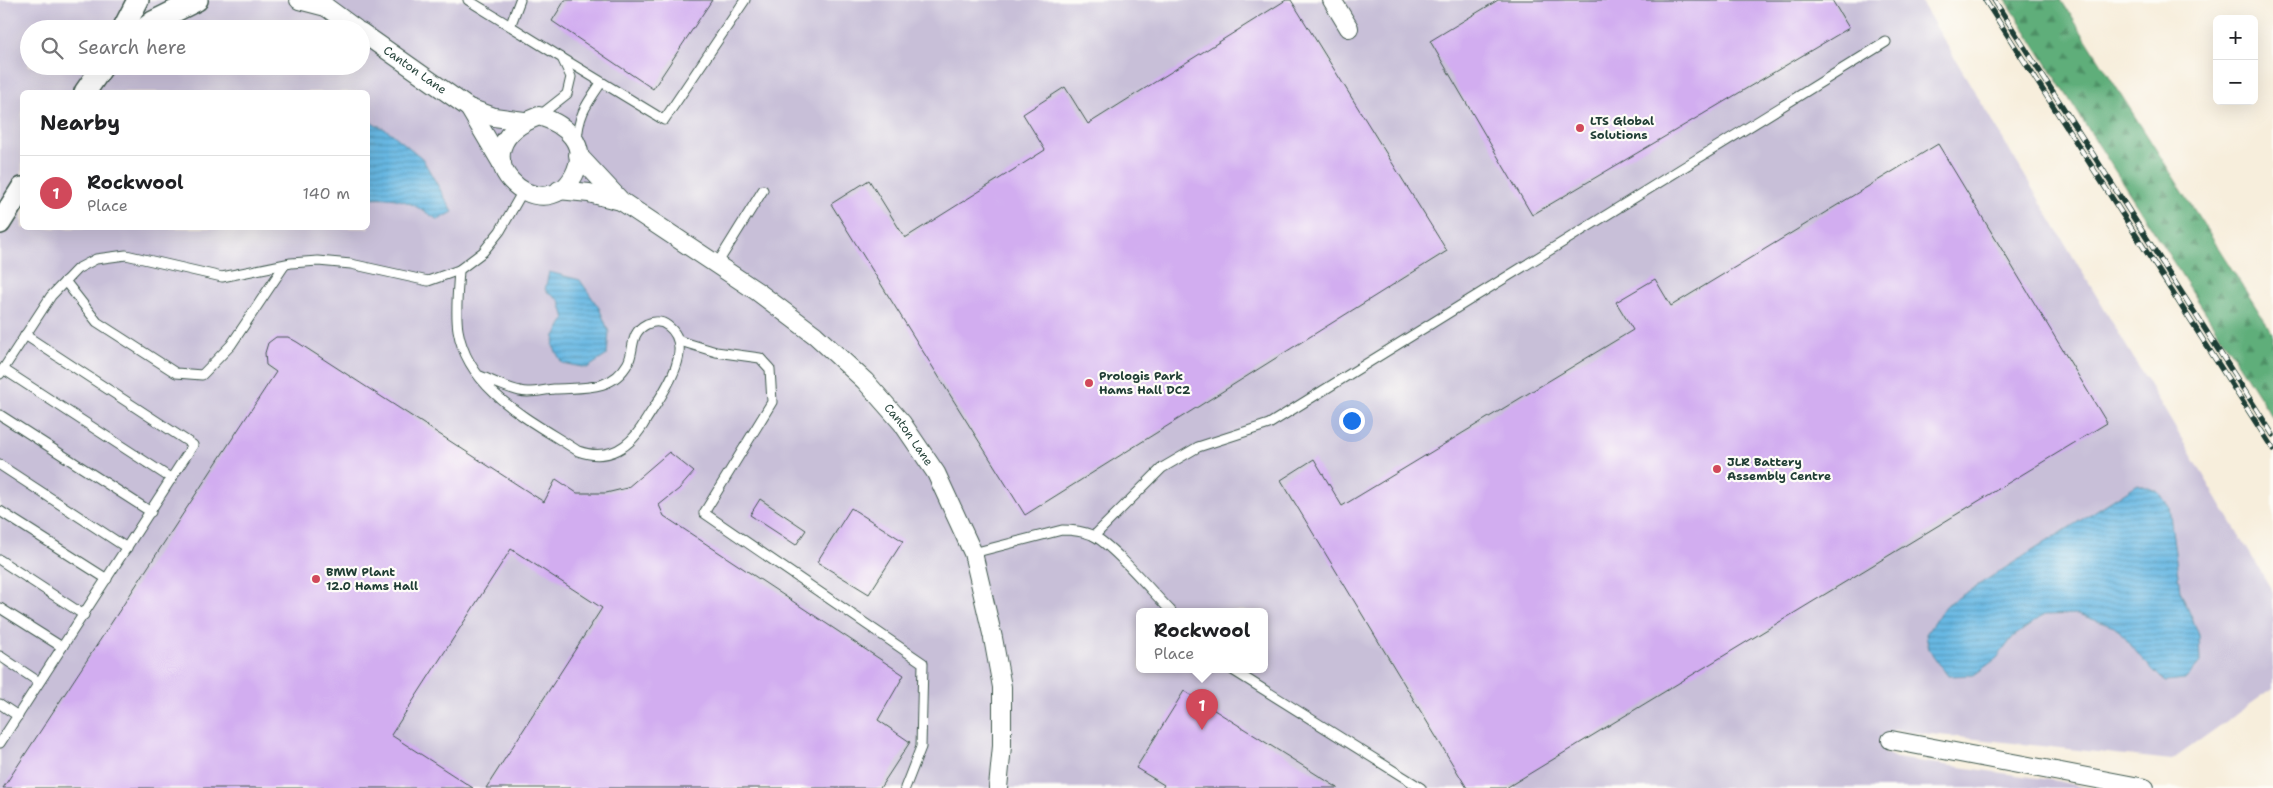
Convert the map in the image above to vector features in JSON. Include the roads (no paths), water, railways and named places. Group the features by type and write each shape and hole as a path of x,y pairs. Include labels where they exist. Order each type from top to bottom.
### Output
{"street":[{"path":"128,20 138,0"},
{"path":"157,20 197,0"},
{"path":"299,0 323,4 344,20"},
{"path":"1332,0 1350,28"},
{"name":"Canton Lane","path":"370,38 469,108 494,117 532,119"},
{"path":"86,90 96,75"},
{"name":"Canton Lane","path":"469,108 502,164"},
{"path":"532,119 556,122 571,134 578,150 577,168 571,180 559,190 532,195 523,191 508,178 502,164 502,151 505,139 513,128 532,119"},
{"name":"Canton Lane","path":"578,150 621,201 758,292 816,335 865,381 902,423 936,473 973,553 993,638 1002,687 1002,746 998,788"},
{"name":"Canton Lane","path":"559,190 589,193 621,201"},
{"path":"0,223 20,191"},
{"path":"1891,740 2144,788"}],"lane":[{"path":"468,0 511,24 601,84 664,120 745,0"},
{"path":"511,24 520,0"},
{"path":"1094,536 1162,468 1198,447 1269,424 1886,42"},
{"path":"532,119 567,94 571,77 562,58"},
{"path":"578,150 578,124 583,110 601,84"},
{"path":"717,264 764,190"},
{"path":"172,479 2,372 52,296 76,269 96,259 126,255 222,277 318,261 350,264 428,280 459,270 483,252 500,231 523,191"},
{"path":"65,281 98,322 176,373 202,375 231,345 284,266"},
{"path":"459,270 458,330 466,357 480,376 496,396 578,451 590,455 602,456 620,449 638,435 673,374 679,356 680,341 675,332 666,324 656,321 647,324 638,329 632,340 629,361 619,376 597,387 521,392 480,376"},
{"path":"0,743 193,445 25,335"},
{"path":"680,341 716,352 760,358 770,369 772,402 704,513 923,663 922,747 905,788"},
{"path":"0,415 151,512"},
{"path":"0,465 127,548"},
{"path":"0,511 106,579"},
{"path":"973,553 1062,530 1076,530 1094,536 1120,559 1168,608"},
{"path":"0,560 84,615"},
{"path":"0,608 62,648"},
{"path":"0,656 40,682"},
{"path":"1237,673 1421,788"},
{"path":"0,704 18,716"}],"water":[{"path":"370,121 390,132 422,158 453,212 438,220 420,209 397,199 370,198"},
{"path":"549,272 580,280 599,308 609,332 607,355 587,368 562,363 553,346 555,336 565,319 560,301 545,290"},
{"path":"2138,484 2159,492 2169,507 2180,590 2199,635 2200,662 2185,680 2165,682 2142,659 2117,628 2078,614 2044,615 2013,637 1997,658 1974,675 1948,676 1929,650 1926,634 1945,606"}],"railway":[{"path":"1985,0 2273,449"},
{"path":"1994,0 2273,435"}],"place":[{"name":"LTS Global Solutions","path":"1580,128"},
{"name":"Prologis Park Hams Hall DC2","path":"1089,383"},
{"name":"JLR Battery Assembly Centre","path":"1717,469"},
{"name":"BMW Plant 12.0 Hams Hall","path":"316,579"},
{"name":"Rockwool","path":"1202,730"}]}
